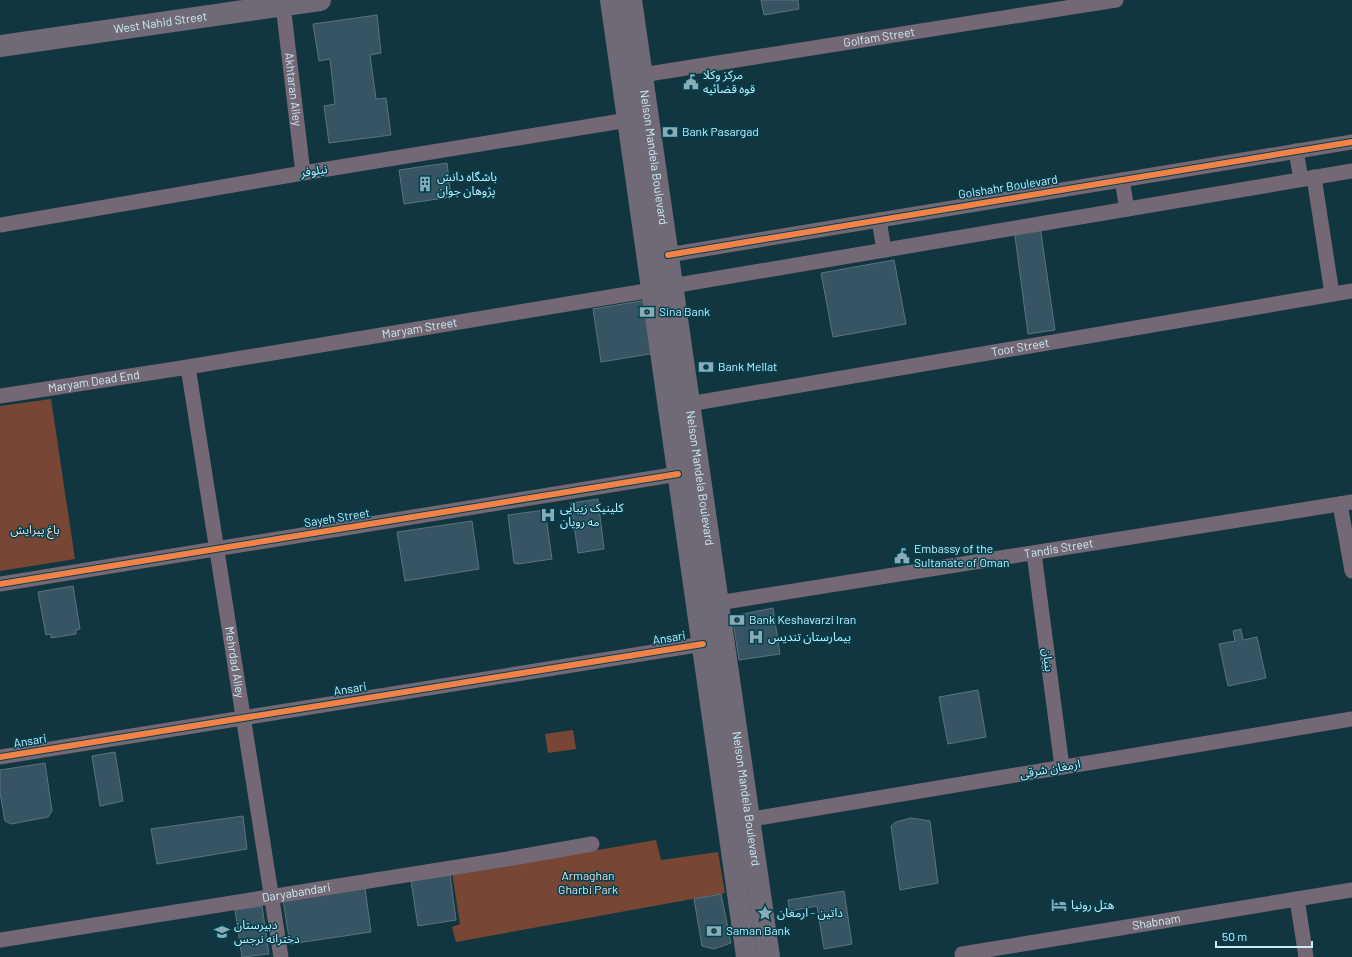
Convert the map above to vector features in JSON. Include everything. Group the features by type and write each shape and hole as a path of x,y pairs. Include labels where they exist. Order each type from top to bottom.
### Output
{"main road":[{"name":"West Nahid Street","path":"0,46 320,0"},
{"name":"Nelson Mandela Boulevard","path":"611,0 628,120 662,288 689,404 718,603 739,822 748,957"},
{"name":"Nelson Mandela Boulevard","path":"631,0 668,255 662,288 678,474 703,644 739,822 769,957"}],"street":[{"name":"Golfam Street","path":"642,75 1116,0"},
{"name":"Akhtaran Alley","path":"283,6 303,173"},
{"name":"نیلوفر","path":"0,225 303,173 628,120"},
{"name":"Golshahr Boulevard","path":"668,255 1352,142"},
{"path":"1296,151 1308,178 1332,294"},
{"path":"662,288 1352,171"},
{"path":"1122,180 1127,209"},
{"path":"879,220 884,250"},
{"name":"Maryam Street","path":"188,367 662,288"},
{"name":"Toor Street","path":"689,404 1352,291"},
{"name":"Maryam Dead End","path":"0,396 188,367"},
{"name":"Mehrdad Alley","path":"188,367 281,957"},
{"name":"Sayeh Street","path":"0,584 678,474"},
{"path":"1346,503 1352,571"},
{"name":"Tandis Street","path":"718,603 1346,503"},
{"name":"بنیان","path":"1034,553 1062,767"},
{"name":"Ansari","path":"0,757 703,644"},
{"name":"ارمغان شرقی","path":"739,822 1352,718"},
{"name":"Daryabandari","path":"0,940 592,844"},
{"name":"Shabnam","path":"962,954 1352,890"},
{"path":"1297,899 1306,957"}],"green space":[{"name":"باغ پیرایش","path":"51,399 75,559 0,571 0,406"},
{"path":"573,730 576,749 548,753 545,734"},
{"name":"Armaghan Gharbi Park","path":"656,840 661,860 718,852 725,893 456,942 452,927 460,924 452,873 597,846 598,850"}],"building":[{"path":"761,0 798,0 799,9 764,15"},
{"path":"377,15 381,53 370,55 376,99 386,98 391,135 329,143 324,106 335,104 330,59 319,61 313,24"},
{"name":"باشگاه دانش پژوهان جوان","path":"447,163 451,197 404,204 399,170"},
{"path":"1040,226 1055,330 1028,334 1014,229"},
{"path":"894,260 906,324 833,337 821,273"},
{"path":"647,300 656,353 601,362 593,309"},
{"path":"598,499 604,549 578,553 571,503"},
{"path":"545,510 552,559 518,564 514,563 508,515"},
{"path":"472,521 479,569 405,581 397,532"},
{"path":"73,586 80,629 76,630 76,634 51,638 51,634 46,635 38,592"},
{"name":"بیمارستان تندیس","path":"773,608 780,654 739,660 733,621 738,615"},
{"path":"1241,629 1243,640 1257,637 1266,678 1228,686 1219,644 1235,641 1233,631"},
{"path":"978,690 986,737 948,744 939,697"},
{"path":"115,752 123,801 100,806 92,756"},
{"path":"45,763 52,811 48,817 11,824 5,821 0,793 0,770"},
{"path":"243,816 247,849 157,864 151,829"},
{"path":"911,818 930,821 938,883 900,890 891,826 896,822"},
{"path":"450,875 456,920 418,926 411,881"},
{"path":"365,888 371,932 290,944 283,900"},
{"path":"844,891 852,944 824,949 817,906 790,911 788,900"},
{"path":"721,894 731,943 714,949 702,946 694,899"},
{"path":"262,906 269,954 242,957 235,910"}],"cycle path":[{"path":"668,255 1352,142"},
{"path":"0,584 678,474"},
{"path":"0,757 703,644"}],"place":[{"name":"مرکز وکلا قوه قضائیه","path":"691,82"},
{"name":"Bank Pasargad","path":"670,132"},
{"name":"باشگاه دانش پژوهان جوان","path":"425,184"},
{"name":"Sina Bank","path":"647,312"},
{"name":"Bank Mellat","path":"706,367"},
{"name":"کلینیک زیبایی مه رویان","path":"548,515"},
{"name":"Embassy of the Sultanate of Oman","path":"902,556"},
{"name":"Bank Keshavarzi Iran","path":"737,620"},
{"name":"بیمارستان تندیس","path":"756,637"},
{"name":"هتل رونیا","path":"1059,905"},
{"name":"داتین - ارمغان","path":"765,913"},
{"name":"Saman Bank","path":"714,931"},
{"name":"دبیرستان دخترانه نرجس","path":"222,932"}]}
